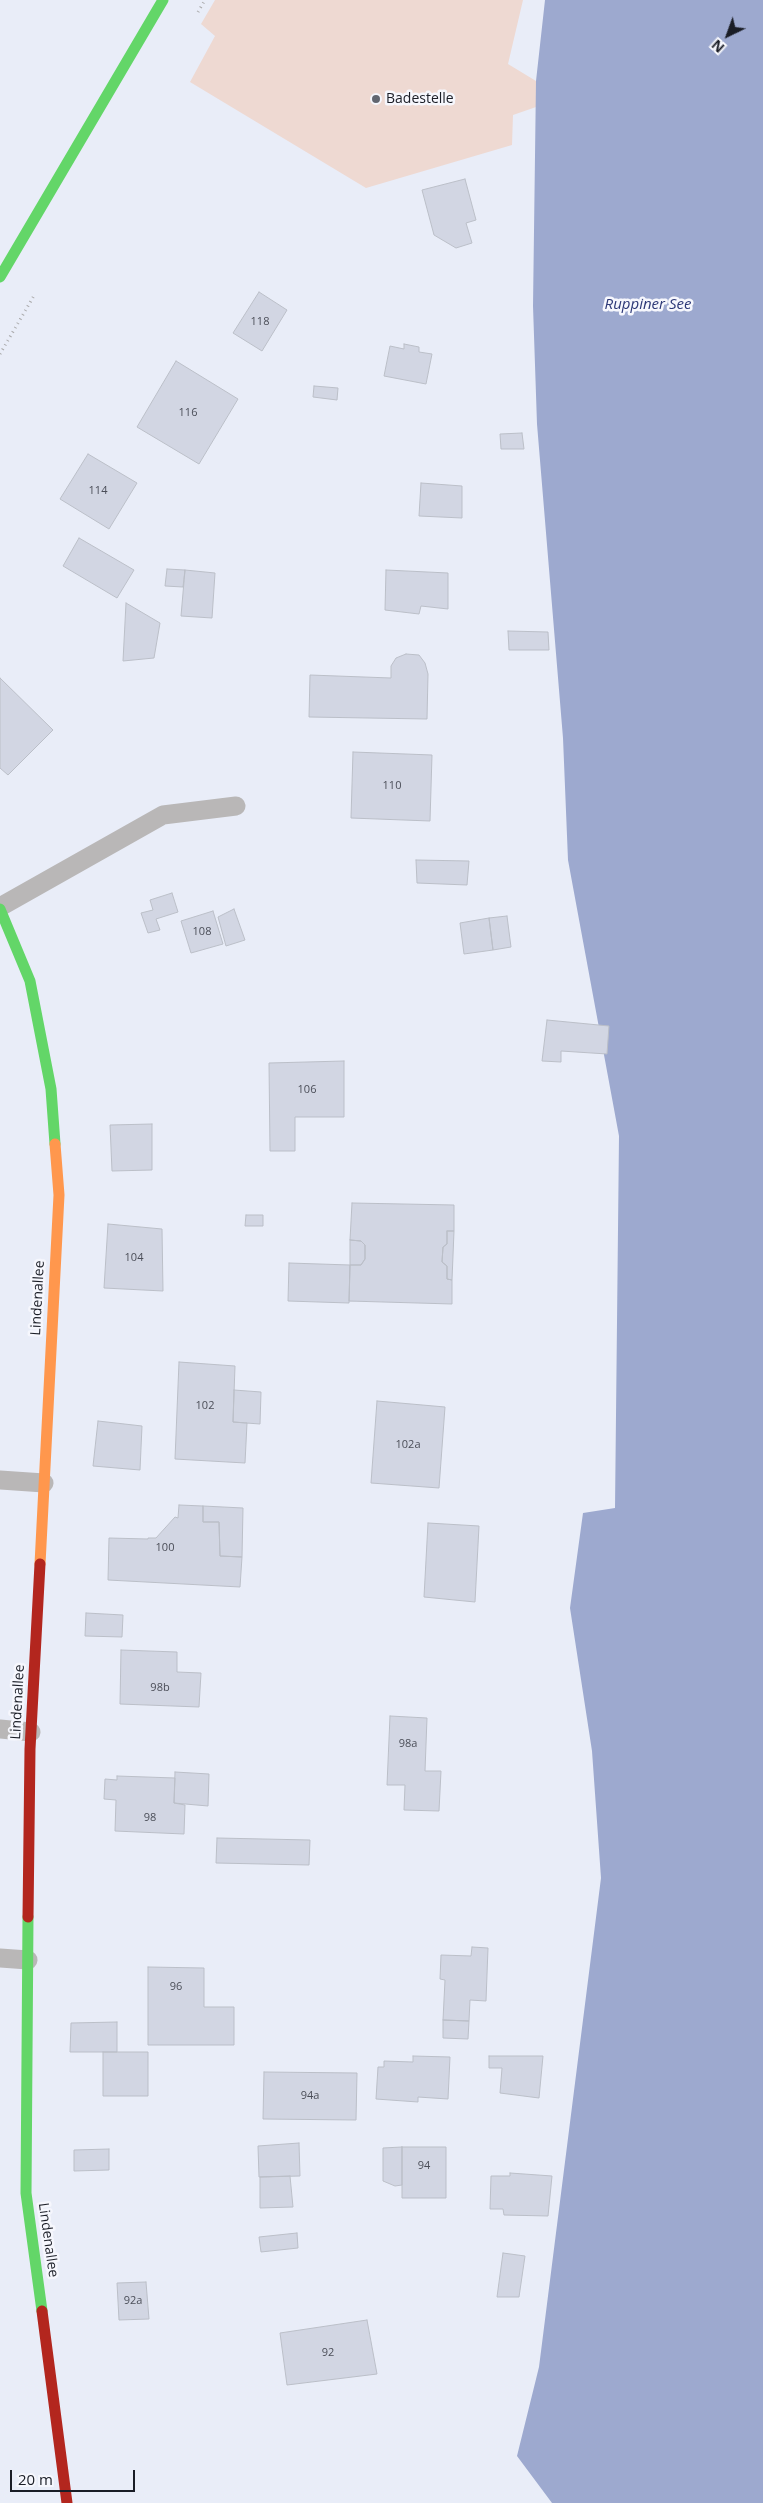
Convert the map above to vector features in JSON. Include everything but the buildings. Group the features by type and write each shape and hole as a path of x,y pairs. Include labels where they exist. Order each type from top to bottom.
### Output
{"street":[{"path":"0,277 163,0"},
{"name":"Lindenallee","path":"0,908 30,982 52,1089 59,1195 31,1732 26,2193 67,2503"}],"lane":[{"path":"0,908 163,815 236,806"},
{"path":"0,1480 44,1482"},
{"path":"0,1729 31,1732"},
{"path":"0,1958 28,1960"}],"shaded area":[{"name":"Badestelle","path":"215,0 523,0 508,64 536,81 536,107 513,115 512,145 366,188 190,82 215,36 201,24"}],"water":[{"name":"Ruppiner See","path":"545,0 763,0 763,2503 552,2503 517,2456 539,2367 601,1878 592,1751 570,1608 583,1513 615,1508 619,1136 568,860 563,738 537,424 533,306 536,81"}],"traffic: fast":[{"path":"0,277 163,0"},
{"path":"0,909 30,981 51,1089 55,1144"},
{"path":"28,1917 26,2193 42,2311"}],"traffic: slow":[{"path":"40,1564 59,1195 55,1144"}],"traffic: jam":[{"path":"28,1917 30,1749 40,1564"},
{"path":"42,2311 67,2503"}],"place":[{"name":"Badestelle","path":"376,99"}]}
